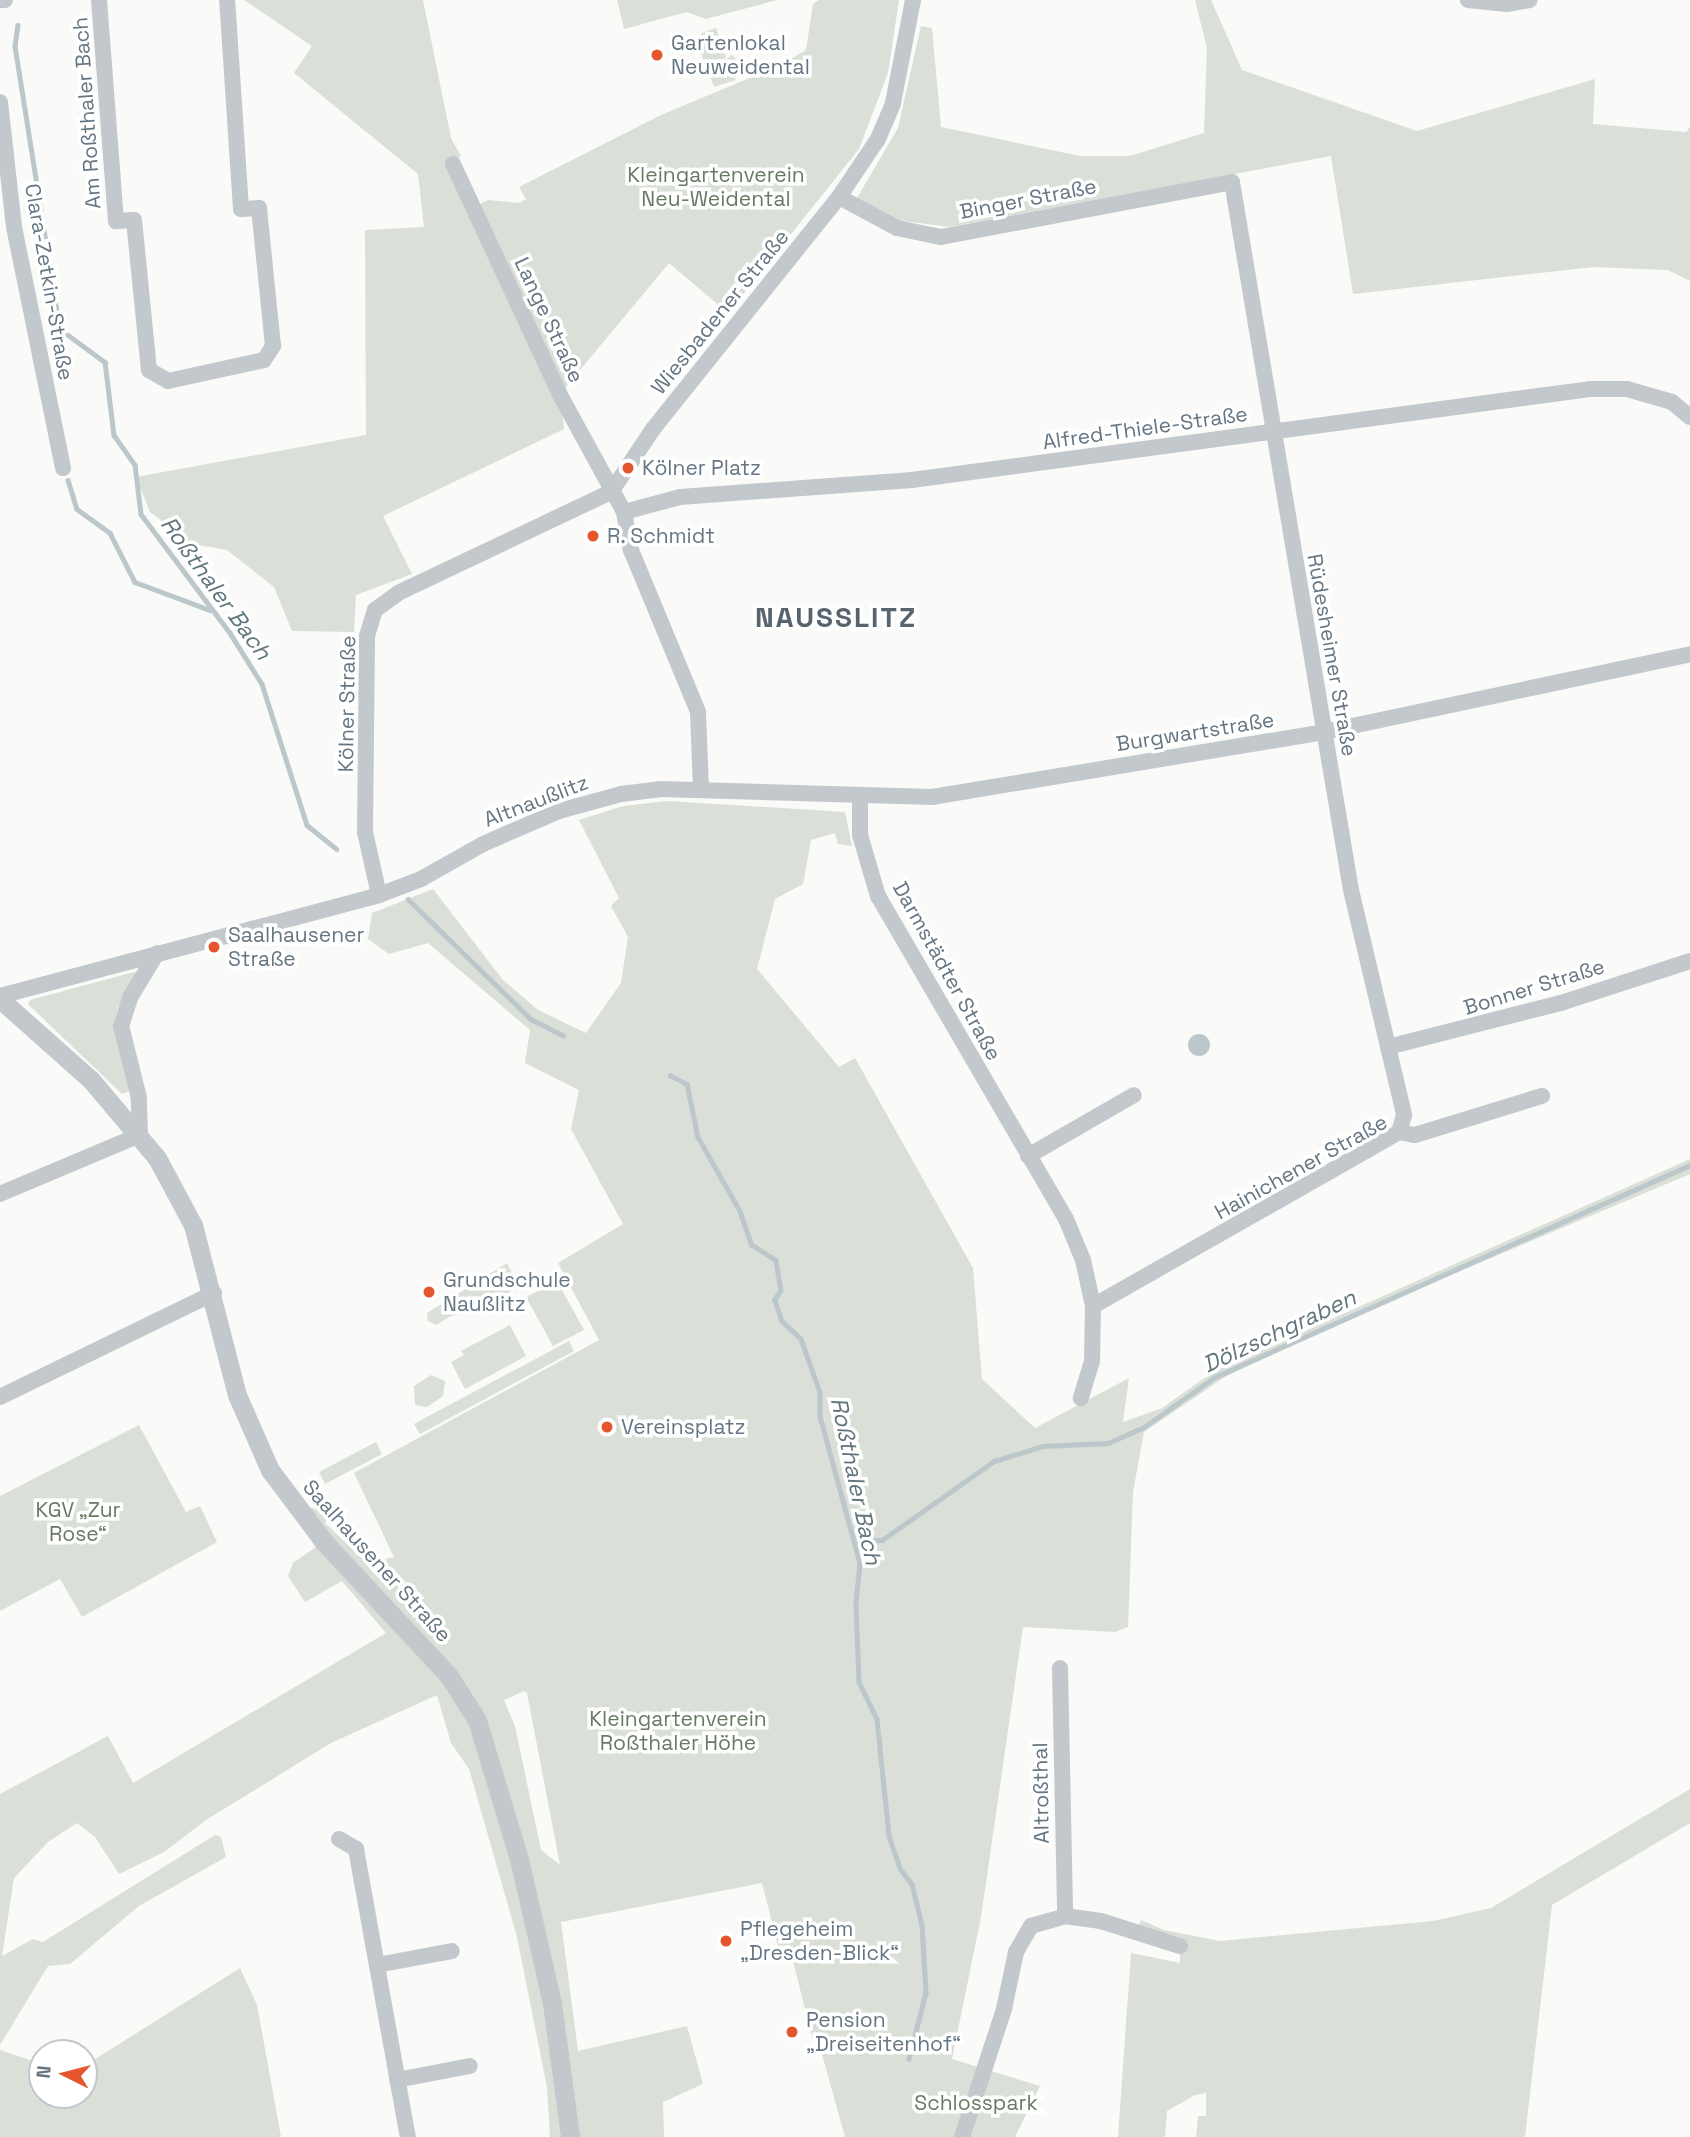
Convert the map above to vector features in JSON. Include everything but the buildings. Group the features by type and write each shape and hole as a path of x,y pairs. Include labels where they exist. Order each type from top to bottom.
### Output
{"street":[{"path":"0,0 5,0"},
{"name":"Am Roßthaler Bach","path":"99,0 116,221 134,219 149,370 168,381 264,359 274,346 259,208 241,209 227,0"},
{"name":"Wiesbadener Straße","path":"611,492 653,429 839,197 878,139 892,103 913,0"},
{"path":"1468,0 1507,4 1530,0"},
{"name":"Clara-Zetkin-Straße","path":"0,102 7,227 63,468"},
{"name":"Lange Straße","path":"453,164 560,395 611,492"},
{"name":"Binger Straße","path":"839,197 897,228 941,237 1232,182"},
{"name":"Rüdesheimer Straße","path":"1232,182 1351,890 1404,1115 1399,1132"},
{"name":"Alfred-Thiele-Straße","path":"624,512 680,497 912,480 1590,389 1627,389 1672,402 1690,417"},
{"path":"611,492 624,512 635,560 698,712 701,789"},
{"name":"Kölner Straße","path":"379,895 365,832 367,636 375,610 398,593 611,492"},
{"name":"Burgwartstraße","path":"701,789 860,797 932,797 1324,732 1690,654"},
{"name":"Altnaußlitz","path":"0,997 379,895 559,811 621,794 701,789"},
{"name":"Darmstädter Straße","path":"860,797 860,835 878,896 1066,1219 1083,1260 1093,1306 1091,1361 1081,1398"},
{"path":"0,1194 140,1135 139,1098 121,1026 131,996 157,953"},
{"name":"Bonner Straße","path":"1388,1046 1524,1013 1690,961"},
{"name":"Saalhausener Straße","path":"0,997 91,1080 140,1135 193,1225 214,1293 237,1395 270,1470 324,1542 449,1676 477,1720 519,1859 552,2003 570,2137"},
{"path":"1028,1156 1134,1095"},
{"name":"Hainichener Straße","path":"1093,1306 1399,1132 1415,1135 1542,1096"},
{"path":"0,1397 214,1293"},
{"name":"Altroßthal","path":"1060,1668 1065,1916"},
{"path":"338,1839 356,1849 408,2137"},
{"path":"962,2137 1004,2009 1016,1952 1031,1926 1065,1916 1101,1921 1180,1946"},
{"path":"377,1965 452,1951"},
{"path":"397,2080 470,2066"}],"green space":[{"name":"Kleingartenverein Neu-Weidental","path":"244,0 423,0 451,138 461,156 453,164 473,208 488,200 520,203 526,199 519,187 661,115 783,64 806,50 813,4 819,0 899,0 888,73 859,149 728,313 669,263 560,394 564,429 383,516 412,574 356,595 354,632 292,631 274,587 227,550 193,544 150,512 136,477 366,435 365,230 424,227 418,174 294,73 312,46"},
{"path":"617,0 777,0 706,19 687,12 624,29"},
{"path":"1195,0 1211,0 1242,70 1417,131 1595,79 1593,124 1686,132 1690,127 1690,281 1668,270 1594,267 1353,294 1331,156 949,227 889,219 857,198 898,128 921,26 932,28 941,127 1080,156 1130,156 1204,133 1207,48"},
{"path":"716,28 726,57 721,63 732,55 739,62 730,72 736,80 714,87 697,43 702,33"},
{"path":"668,801 845,812 852,846 838,844 835,833 811,840 803,884 775,899 757,969 839,1067 855,1058 973,1268 982,1379 1035,1428 1129,1378 1123,1422 1162,1408 1213,1372 1690,1159 1690,1174 1330,1326 1225,1377 1144,1432 1133,1492 1128,1627 1115,1632 1023,1627 981,1917 952,2059 1040,2086 1015,2137 845,2137 818,2040 813,2041 789,1945 778,1946 762,1883 561,1922 578,2051 687,2026 703,2084 663,2102 664,2137 550,2137 547,2087 517,1937 469,1769 451,1743 437,1695 331,1743 206,1820 164,1852 119,1874 95,1837 77,1823 48,1842 14,1878 2,1956 33,1939 43,1942 215,1835 221,1837 226,1857 139,1906 70,1964 48,1966 0,2045 0,1794 108,1736 133,1783 386,1633 342,1581 305,1602 288,1576 293,1563 323,1542 291,1501 331,1514 325,1523 367,1563 394,1557 354,1473 599,1340 558,1263 623,1224 571,1129 579,1090 525,1063 530,1030 428,943 389,954 368,939 372,913 433,889 503,980 538,1010 586,1033 621,983 628,937 611,906 619,898 579,820 623,806","holes":["524,1691 527,1693 560,1865 541,1850 515,1726 504,1700"]},
{"path":"134,972 138,975 118,1007 113,1025 129,1091 122,1094 28,1004 30,1000"},
{"path":"507,1263 518,1285 488,1310 451,1316 436,1325 428,1321 427,1313"},
{"path":"557,1281 584,1330 553,1346 526,1297"},
{"path":"510,1325 526,1356 465,1389 451,1362 464,1355 461,1351"},
{"path":"569,1341 574,1351 420,1434 414,1424"},
{"path":"431,1375 445,1381 443,1396 427,1407 415,1405 414,1386"},
{"name":"KGV „Zur Rose“","path":"139,1425 186,1512 200,1506 217,1542 82,1617 60,1579 0,1611 0,1496"},
{"path":"376,1442 382,1454 325,1484 319,1472"},
{"path":"1690,1789 1690,1823 1552,1905 1525,2137 1196,2137 1198,2116 1206,2116 1206,2093 1195,2095 1167,2111 1165,2137 1118,2137 1131,1953 1180,1963 1180,1946 1137,1932 1141,1920 1164,1930 1220,1941 1433,1921 1491,1908"},
{"path":"240,1968 257,2005 281,2137 0,2137 0,2050 28,2059 28,2109 98,2109 98,2057"}],"shaded area":[{"path":"1199,1034 1207,1037 1210,1045 1207,1053 1199,1056 1191,1053 1188,1045 1191,1037"}],"waterway":[{"name":"Roßthaler Bach","path":"18,25 15,46 60,329 105,362 114,435 135,465 141,514 230,633 262,684 307,825 337,849"},
{"path":"68,480 77,509 110,533 135,582 210,610"},
{"name":"Roßthaler Bach","path":"408,899 531,1019 563,1035"},
{"name":"Roßthaler Bach","path":"670,1075 687,1084 698,1137 740,1211 752,1245 776,1260 781,1290 775,1300 782,1321 801,1339 820,1392 820,1416 860,1563 856,1604 859,1682 877,1719 889,1836 900,1868 912,1884 922,1925 926,1993 909,2059"},
{"name":"Dölzschgraben","path":"854,1541 882,1540 994,1461 1043,1446 1108,1443 1144,1427 1215,1377 1690,1165"}],"place":[{"name":"Gartenlokal Neuweidental","path":"657,55"},
{"name":"Kölner Platz","path":"628,468"},
{"name":"R. Schmidt","path":"593,536"},
{"name":"Saalhausener Straße","path":"214,947"},
{"name":"Grundschule Naußlitz","path":"429,1292"},
{"name":"Vereinsplatz","path":"607,1427"},
{"name":"Pflegeheim „Dresden-Blick“","path":"726,1941"},
{"name":"Pension „Dreiseitenhof“","path":"792,2032"}],"district":[{"name":"NAUSSLITZ","path":"836,617"}],"park label":[{"name":"Kleingartenverein Roßthaler Höhe","path":"678,1731"},
{"name":"Schlosspark","path":"976,2103"}]}
